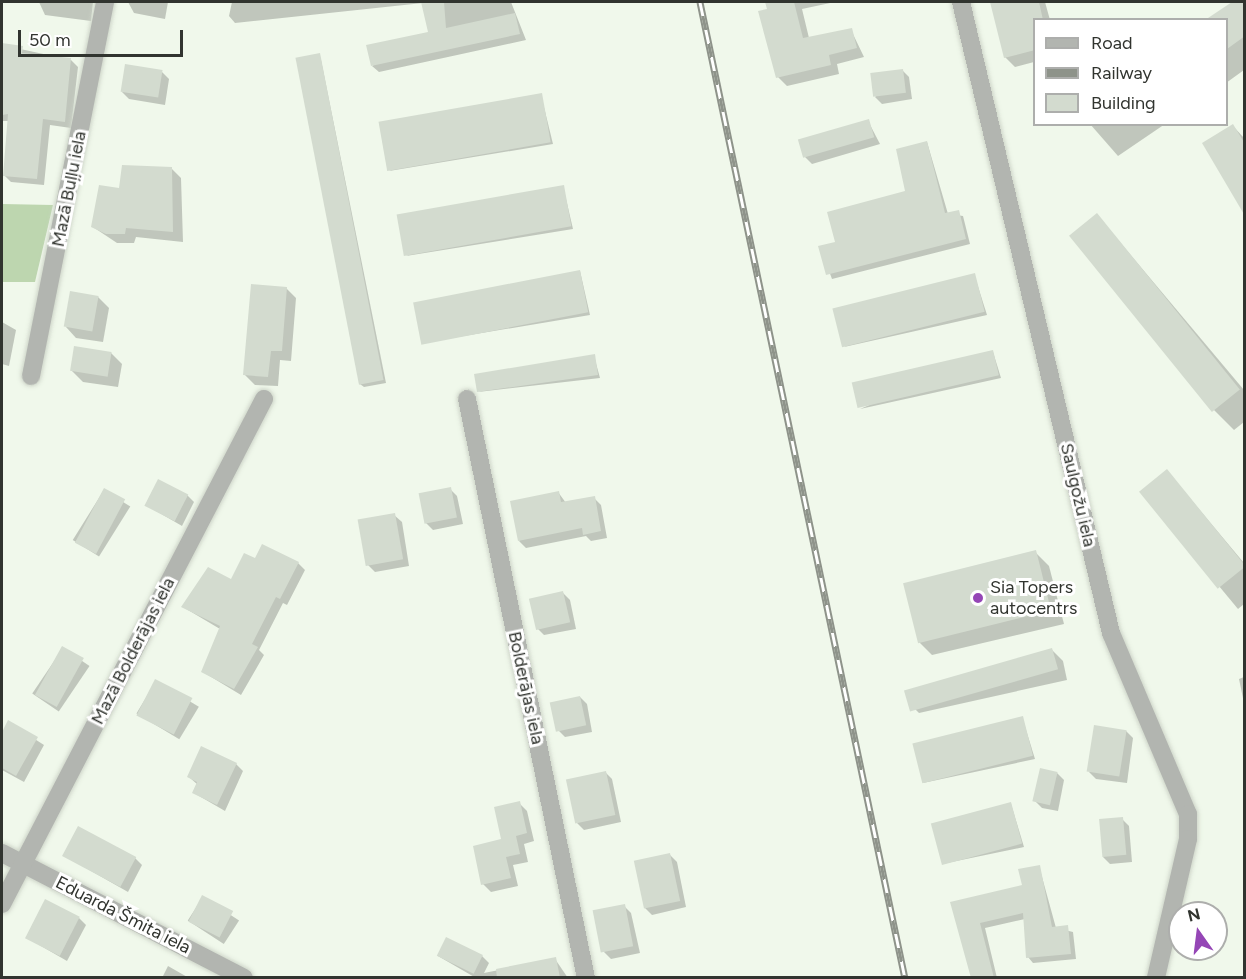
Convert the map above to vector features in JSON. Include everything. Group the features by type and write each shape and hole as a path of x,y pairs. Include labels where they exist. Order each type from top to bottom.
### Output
{"street":[{"name":"Mazā Buļļu iela","path":"31,376 105,2"},
{"name":"Saulgožu iela","path":"960,2 1110,633 1188,814 1188,839 1156,978"},
{"name":"Mazā Bolderājas iela","path":"2,904 264,399"},
{"name":"Bolderājas iela","path":"467,399 586,978"},
{"name":"Eduarda Šmita iela","path":"2,853 244,978"}],"green space":[{"path":"2,204 53,205 35,282 2,282"}],"building":[{"path":"421,2 444,2 446,28 515,13 520,34 371,66 366,45 428,32"},
{"path":"765,2 794,2 803,38 852,28 857,48 829,55 831,65 776,78 758,11 767,9"},
{"path":"990,2 1039,2 1043,18 1033,18 1033,51 1004,58"},
{"path":"1232,2 1245,2 1245,36 1228,48 1228,18 1208,18"},
{"path":"2,43 23,46 22,53 71,58 65,122 43,119 37,179 3,176 8,114 2,115"},
{"path":"320,53 384,380 359,385 295,58"},
{"path":"125,64 163,70 158,98 121,92"},
{"path":"903,69 906,93 873,97 870,73"},
{"path":"542,93 551,142 387,171 379,122"},
{"path":"869,119 874,137 803,158 798,139"},
{"path":"1233,124 1245,144 1245,216 1202,143"},
{"path":"927,141 945,213 959,210 966,239 826,275 818,246 835,242 827,212 905,191 896,149"},
{"path":"122,165 172,167 173,232 126,228 125,234 106,234 91,227 99,185 119,188"},
{"path":"564,185 571,226 404,256 397,215"},
{"path":"1097,213 1240,389 1212,412 1069,236"},
{"path":"580,270 588,312 421,345 413,302"},
{"path":"975,273 985,312 842,347 832,309"},
{"path":"251,284 287,287 282,351 271,351 268,377 243,375"},
{"path":"70,291 99,296 92,331 64,326"},
{"path":"74,346 112,352 108,377 70,371"},
{"path":"993,350 999,375 858,408 852,383"},
{"path":"595,354 598,375 477,392 474,374"},
{"path":"1167,469 1244,564 1244,567 1218,589 1139,492"},
{"path":"158,479 188,494 175,521 144,506"},
{"path":"451,487 457,517 425,524 419,493"},
{"path":"104,488 125,499 96,554 75,543"},
{"path":"559,491 561,502 595,496 601,531 583,535 582,528 518,541 510,501"},
{"path":"395,513 403,559 366,566 358,520"},
{"path":"262,544 299,562 280,599 276,597 252,644 258,647 234,689 201,672 220,626 181,607 208,567 231,579 244,553 255,558"},
{"path":"1036,550 1051,610 918,643 903,583"},
{"path":"563,591 570,622 536,630 529,599"},
{"path":"62,646 84,658 57,707 35,695"},
{"path":"1052,648 1058,669 910,712 904,690"},
{"path":"155,679 192,698 174,735 136,716"},
{"path":"580,696 586,725 556,732 550,702"},
{"path":"1023,716 1033,756 922,783 912,744"},
{"path":"8,720 38,737 16,776 2,768 2,732"},
{"path":"1094,725 1127,730 1119,777 1087,771"},
{"path":"201,746 237,763 217,805 192,793 197,782 187,777"},
{"path":"1040,768 1058,772 1050,805 1032,801"},
{"path":"606,771 615,815 575,824 566,780"},
{"path":"520,801 527,833 516,836 520,854 506,857 511,878 481,885 473,846 501,839 494,807"},
{"path":"1011,802 1022,844 942,865 931,823"},
{"path":"1123,817 1126,855 1102,857 1099,819"},
{"path":"78,826 136,857 120,887 62,856"},
{"path":"670,853 680,901 644,909 634,861"},
{"path":"1040,865 1052,927 1068,925 1071,954 1026,958 1023,913 980,923 994,978 971,978 950,902 1022,885 1018,869"},
{"path":"202,895 233,911 220,938 188,922"},
{"path":"45,899 80,917 60,956 25,938"},
{"path":"625,904 633,946 601,953 593,910"},
{"path":"446,937 483,955 474,974 437,956"},
{"path":"556,957 560,978 497,978 496,969"}],"railway":[{"path":"700,2 905,978"}],"place":[{"name":"Sia Topers autocentrs","path":"978,598"}]}
